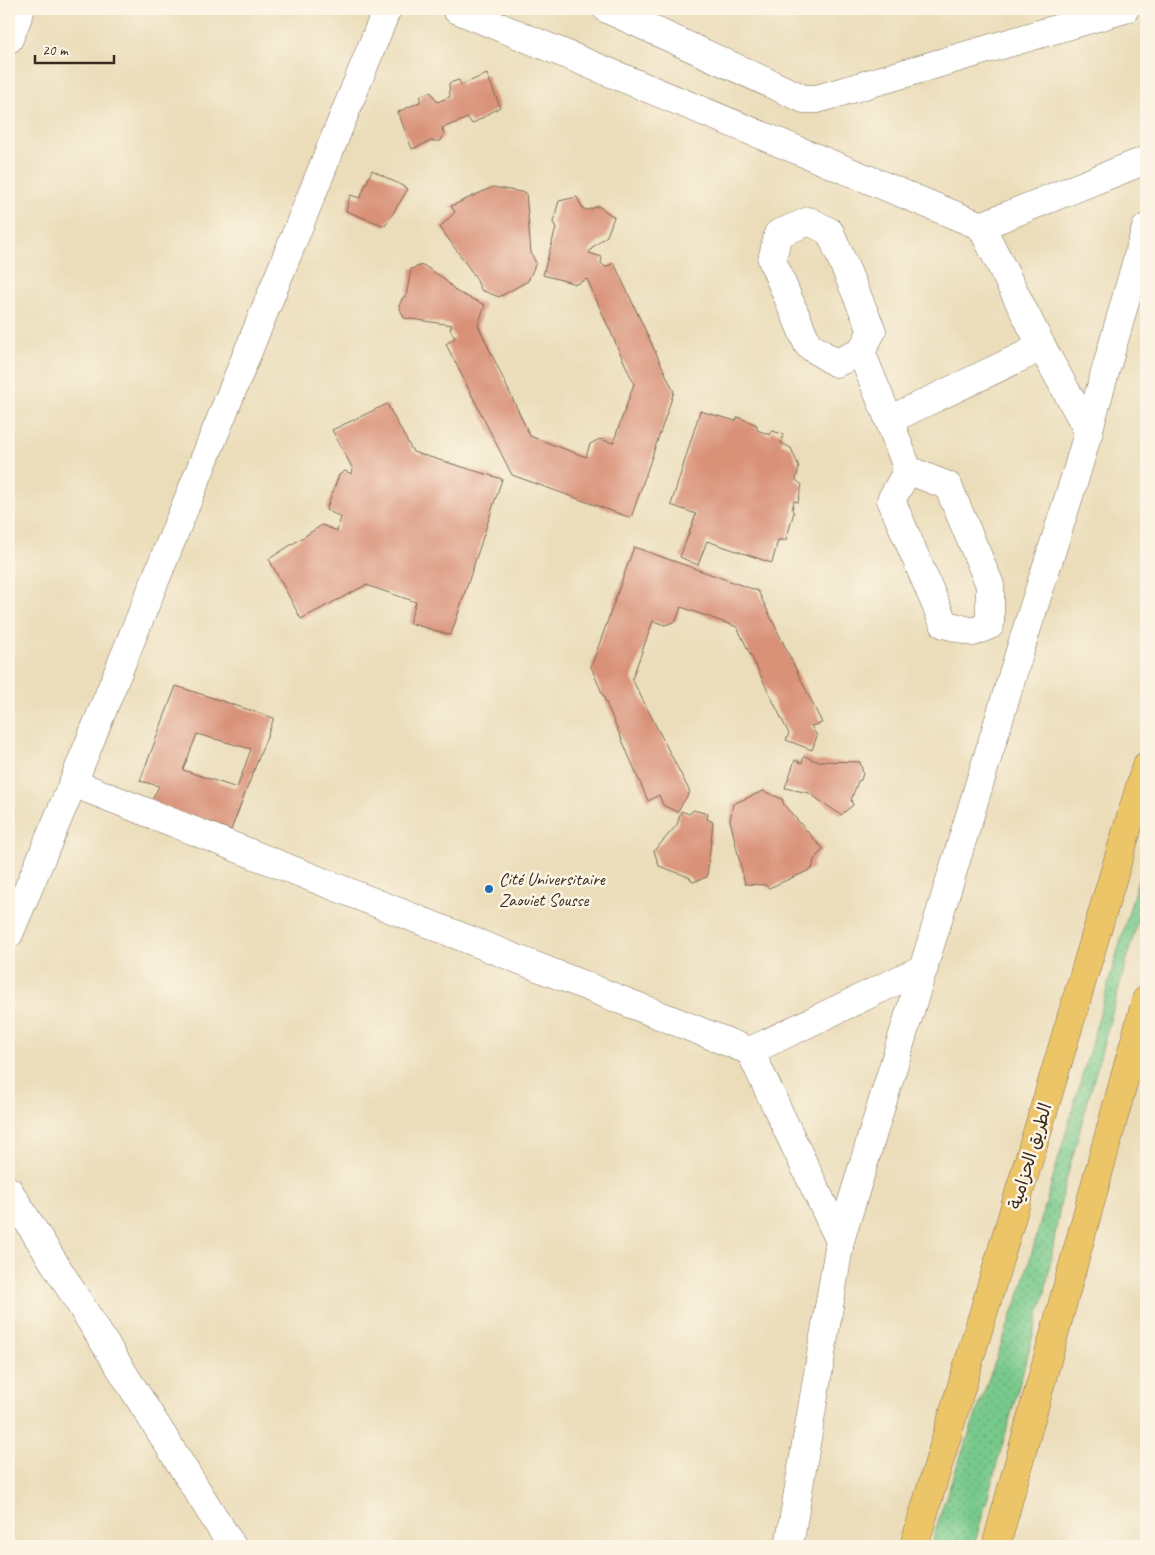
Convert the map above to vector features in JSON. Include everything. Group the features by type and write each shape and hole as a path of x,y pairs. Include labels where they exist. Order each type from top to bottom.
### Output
{"highway":[{"name":"الطريق الحزامية","path":"914,1546 1146,766"},
{"path":"996,1546 1146,1000"}],"street":[{"path":"9,39 21,9"},
{"path":"9,934 73,783 387,9"},
{"path":"456,9 981,226 1042,347 1089,432"},
{"path":"607,9 804,99 817,99 1125,9"},
{"path":"981,226 1146,160"},
{"path":"809,221 830,232 872,331 861,352 836,363 808,345 772,260 778,234 809,221"},
{"path":"789,1546 840,1241 1089,432 1146,228"},
{"path":"890,420 1042,347"},
{"path":"861,352 890,420 908,470 948,486 990,585 990,624 973,632 944,624 891,500 908,470"},
{"path":"73,783 750,1051 840,1241"},
{"path":"750,1051 924,968"},
{"path":"9,1191 232,1546"}],"green space":[{"path":"1146,851 1146,890 1062,1195 1045,1293 974,1546 931,1546 942,1508 1022,1287"}],"building":[{"path":"487,74 500,107 472,124 468,118 442,128 444,134 441,141 431,141 412,149 398,112 420,102 421,95 431,92 437,102 450,97 449,83 459,80 461,85"},
{"path":"372,170 408,189 385,226 346,211 350,195 360,198"},
{"path":"493,187 526,193 531,253 536,263 528,281 499,297 481,290 476,278 440,227 455,212 451,206"},
{"path":"577,197 583,209 588,210 598,206 614,217 607,236 593,247 589,253 602,257 601,263 605,267 614,263 674,392 631,518 512,475 446,344 455,338 450,329 452,325 404,318 399,306 403,297 406,297 411,269 423,265 443,278 457,292 485,305 478,325 530,436 586,457 590,444 600,439 613,443 634,384 587,279 576,284 543,275 556,228 553,222 559,201"},
{"path":"387,404 413,452 502,479 451,635 409,623 416,602 366,585 301,619 269,559 322,525 337,531 341,517 326,510 339,475 345,471 352,474 353,469 332,430"},
{"path":"700,411 736,421 738,417 757,425 757,430 770,435 772,431 783,434 781,443 791,448 799,467 796,480 802,485 798,502 794,501 792,510 794,512 786,540 778,540 772,563 707,541 698,565 680,557 696,514 671,505"},
{"path":"634,547 758,591 822,723 811,726 817,736 812,750 786,740 789,734 737,627 681,607 676,621 665,625 653,621 632,679 690,792 677,812 663,805 659,795 648,801 591,667"},
{"path":"176,686 274,718 231,830 151,802 159,786 140,781","holes":["197,734 251,749 237,788 183,770"]},
{"path":"804,756 816,761 860,762 863,773 851,800 853,805 841,815 809,793 785,788 795,760 802,763"},
{"path":"763,791 782,799 784,805 823,849 814,860 812,869 769,888 765,885 745,884 730,820 733,804"},
{"path":"693,810 708,814 707,819 713,822 707,877 693,882 689,877 659,866 654,851 677,825 681,811 689,814"}],"place":[{"name":"Cité Universitaire Zaouiet Sousse","path":"489,889"}]}
